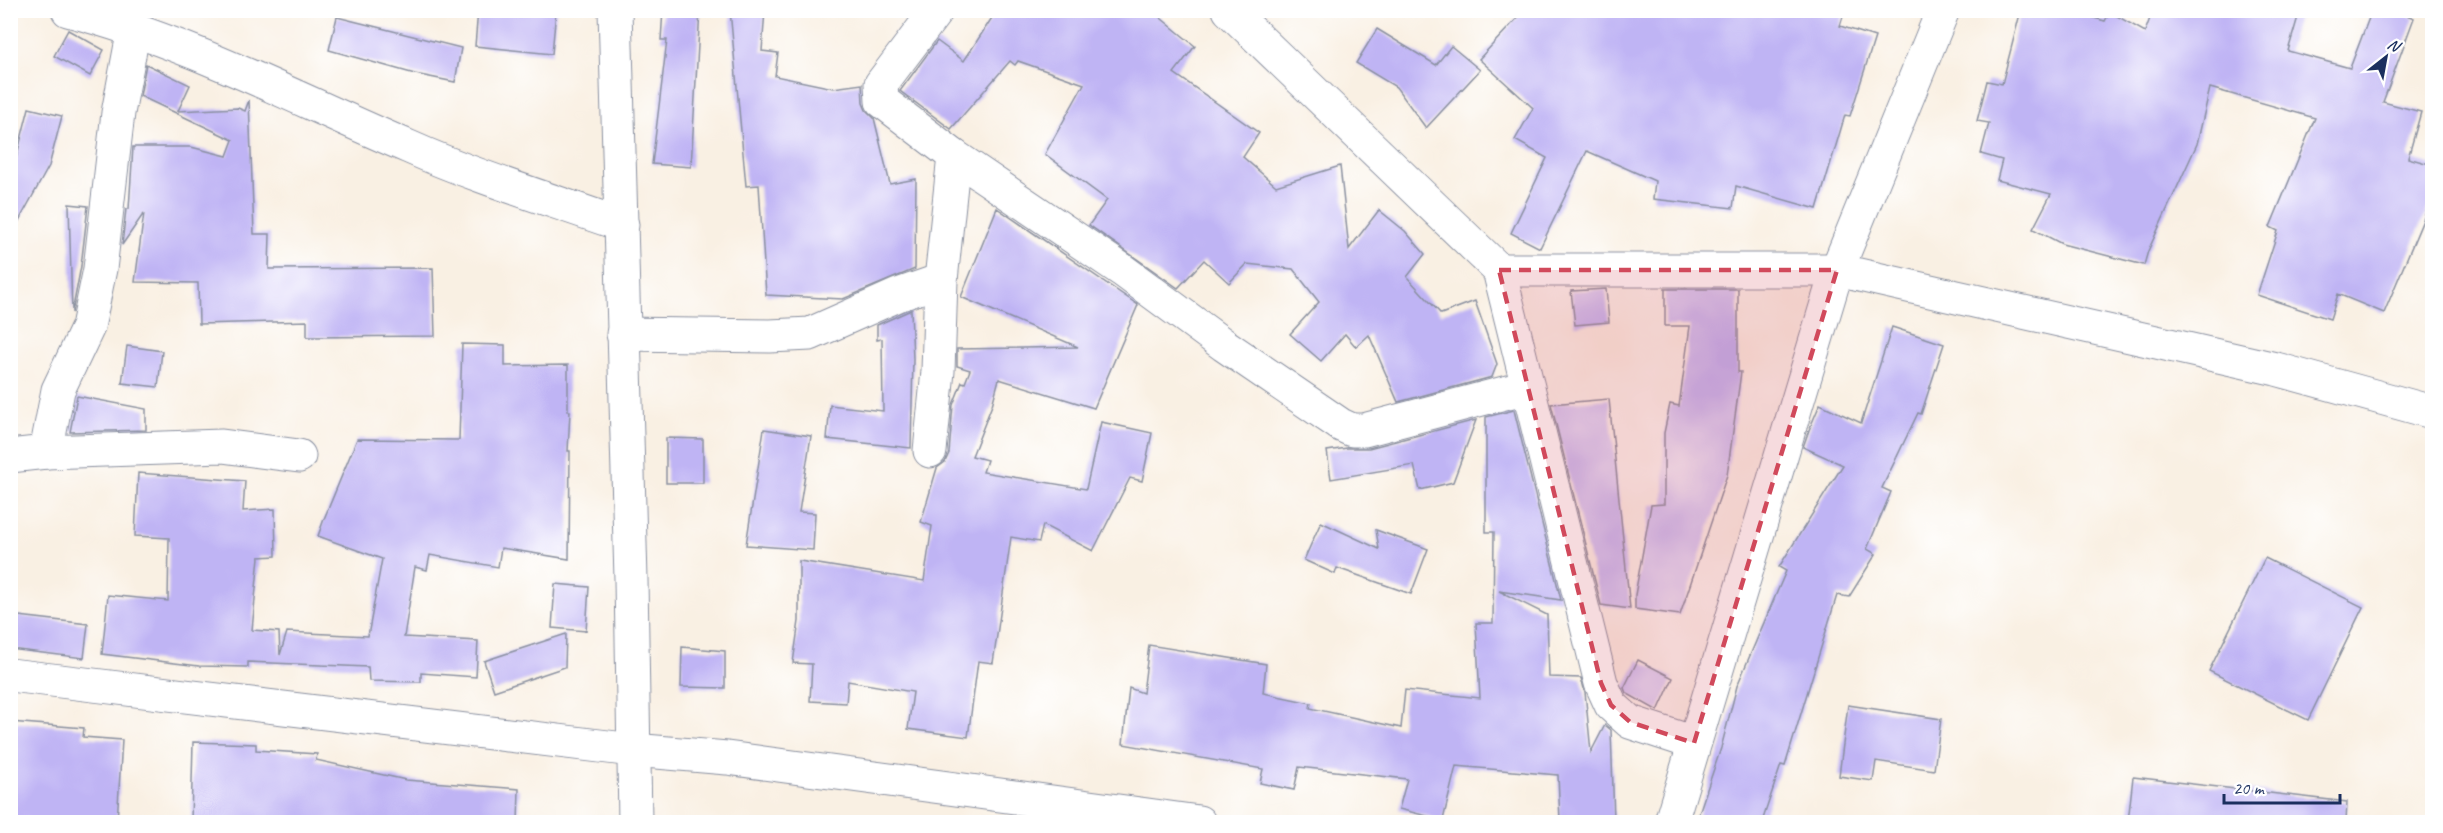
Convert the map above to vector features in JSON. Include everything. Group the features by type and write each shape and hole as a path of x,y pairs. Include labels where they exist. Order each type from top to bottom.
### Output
{"street":[{"path":"68,10 173,43 412,149 621,225"},
{"path":"615,10 631,579 635,822"},
{"path":"937,10 881,84 882,101 954,156 1122,270 1224,345 1341,425 1352,430 1364,430 1527,387"},
{"path":"1229,10 1499,270 1601,682 1611,705 1630,722 1694,743"},
{"path":"1671,822 1837,270 1944,10"},
{"path":"46,452 58,390 87,327 100,269 118,113 134,29"},
{"path":"930,451 938,371 941,280 954,156"},
{"path":"1499,270 1837,270 2276,369 2433,412"},
{"path":"623,334 770,336 810,334 898,295 941,280"},
{"path":"10,456 46,452 222,446 299,456"},
{"path":"10,675 633,750 727,758 1199,822"}],"highlighted area":[{"path":"1499,270 1837,270 1694,743 1630,722 1611,705 1601,683"}],"building":[{"path":"478,10 556,10 552,54 475,46"},
{"path":"663,10 700,10 691,167 652,164 667,40 661,40"},
{"path":"730,10 765,10 762,51 778,53 775,76 833,88 862,84 863,103 874,118 890,184 916,179 915,269 843,299 766,295 759,185 746,186"},
{"path":"997,10 1151,10 1195,46 1174,73 1259,133 1243,157 1276,186 1340,166 1349,249 1379,210 1405,231 1425,254 1407,277 1441,314 1475,301 1497,364 1492,377 1398,402 1369,335 1356,347 1345,334 1321,361 1290,334 1319,302 1293,269 1247,264 1229,283 1204,260 1178,288 1089,225 1107,200 1045,154 1084,84 1018,61 1015,65 1010,61 951,129 900,91 937,41 964,61"},
{"path":"1525,10 1845,10 1840,26 1875,37 1850,116 1845,115 1817,209 1736,186 1733,208 1653,199 1655,181 1587,151 1540,248 1511,233 1547,158 1515,140 1533,108 1479,59"},
{"path":"2021,10 2066,10 2105,21 2110,12 2145,32 2153,10 2300,10 2288,51 2350,68 2372,10 2394,10 2414,18 2383,102 2421,112 2408,158 2433,165 2433,196 2384,313 2338,294 2330,319 2257,295 2278,231 2270,227 2315,118 2210,88 2197,144 2148,251 2144,265 2062,244 2033,229 2051,194 1997,180 2002,160 1981,154 1989,123 1977,121 1987,81 2002,84"},
{"path":"337,17 461,48 455,82 415,74 329,50"},
{"path":"1377,29 1436,65 1451,46 1480,70 1426,128 1396,87 1356,63"},
{"path":"68,30 104,50 90,76 54,56"},
{"path":"146,64 190,85 178,111 238,108 245,111 249,100 254,234 270,234 269,269 433,268 435,336 307,337 307,321 199,324 198,283 135,282 144,213 122,245 126,209 129,209 133,147 191,147 227,156 233,140 140,96"},
{"path":"29,108 62,116 49,166 10,237 10,157 16,159"},
{"path":"69,204 88,206 81,266 72,313"},
{"path":"997,208 1138,305 1094,408 999,379 992,405 972,456 987,460 983,472 1086,489 1101,422 1152,433 1142,481 1130,478 1093,551 1043,525 1039,542 1011,537 993,663 978,661 968,737 908,729 913,692 848,681 846,703 810,701 812,664 793,663 799,621 799,561 924,581 932,526 921,522 937,468 945,462 949,453 953,405 962,382 965,383 970,370 957,366 957,349 1078,347 961,297"},
{"path":"1606,289 1609,322 1575,325 1571,291"},
{"path":"1665,289 1738,289 1738,372 1741,372 1727,475 1680,615 1635,609 1635,595 1651,505 1664,504 1664,433 1670,404 1679,406 1690,326 1665,326"},
{"path":"911,310 913,359 911,448 827,439 830,405 883,411 882,339 877,340 877,325"},
{"path":"1892,327 1944,344 1921,414 1918,413 1882,488 1891,492 1867,549 1876,554 1849,597 1837,595 1785,766 1781,765 1762,822 1696,822 1721,748 1737,686 1786,571 1779,567 1843,465 1803,447 1809,430 1820,404 1861,423"},
{"path":"462,344 505,345 505,366 568,365 568,411 570,411 569,559 501,548 498,567 430,555 427,570 415,567 404,637 478,641 476,677 421,673 421,682 369,681 368,667 248,662 248,667 199,666 102,654 108,595 168,601 169,538 135,536 138,473 245,481 243,511 275,509 276,556 259,557 252,630 279,632 280,655 287,632 368,636 382,559 318,536 357,439 459,440"},
{"path":"127,346 162,351 158,387 122,383"},
{"path":"77,396 146,409 146,430 70,432"},
{"path":"1609,399 1630,609 1601,605 1551,404"},
{"path":"1514,410 1561,600 1499,591 1547,615 1549,677 1581,678 1585,692 1591,752 1605,725 1611,730 1614,820 1560,821 1558,775 1456,766 1443,820 1399,809 1407,779 1299,767 1294,790 1260,783 1263,769 1123,744 1129,688 1143,693 1149,645 1266,664 1263,693 1311,703 1310,708 1401,728 1405,690 1480,698 1476,623 1493,623 1494,532 1486,532 1486,417"},
{"path":"1476,420 1453,482 1420,490 1414,465 1331,479 1327,451 1369,448"},
{"path":"764,429 811,436 799,512 815,513 813,550 746,545"},
{"path":"666,438 703,439 703,483 666,483"},
{"path":"1321,522 1379,549 1376,530 1428,549 1411,594 1337,568 1335,574 1304,560"},
{"path":"2265,558 2363,607 2308,720 2209,671"},
{"path":"555,584 589,587 586,631 552,628"},
{"path":"10,615 88,624 84,658 10,649"},
{"path":"566,634 565,667 494,691 484,661"},
{"path":"682,647 725,651 725,688 681,687"},
{"path":"1638,660 1673,678 1658,711 1626,693 1624,688"},
{"path":"1848,705 1941,719 1934,770 1876,761 1873,781 1839,776"},
{"path":"10,722 84,728 83,737 122,740 117,822 10,822"},
{"path":"193,742 256,744 256,750 317,754 316,760 406,780 519,789 518,822 191,822"},
{"path":"2133,777 2347,802 2346,822 2128,822"}]}
